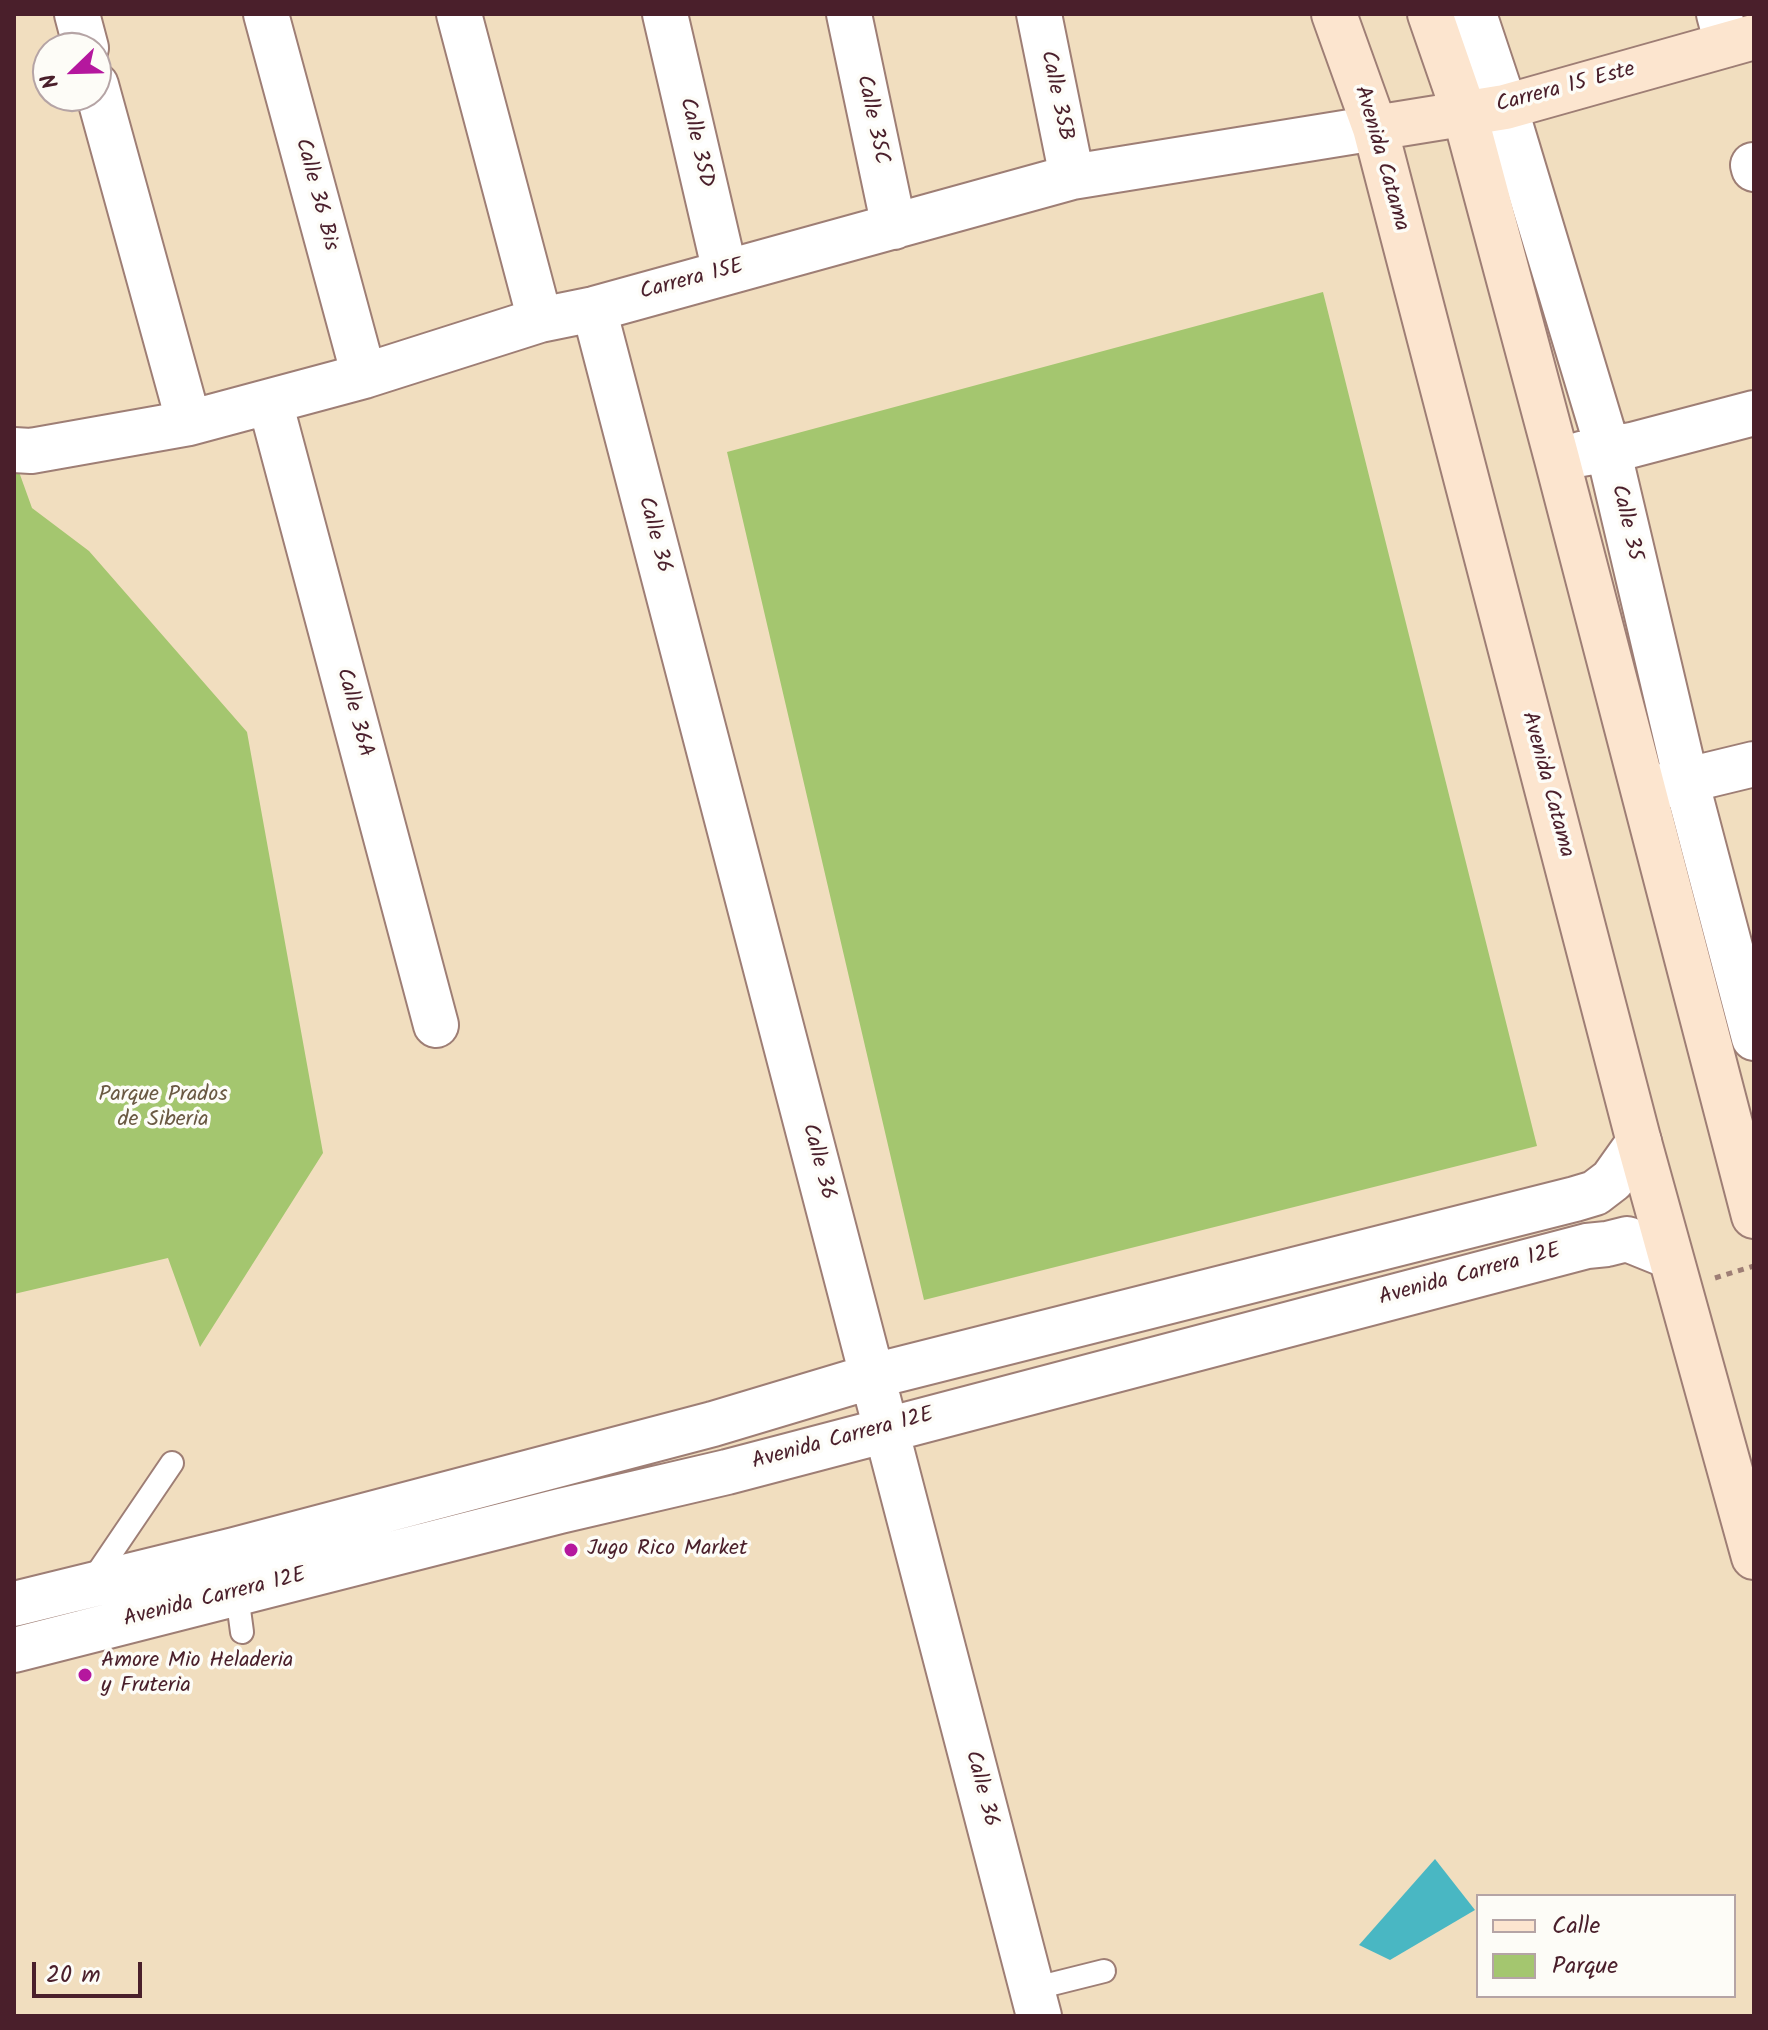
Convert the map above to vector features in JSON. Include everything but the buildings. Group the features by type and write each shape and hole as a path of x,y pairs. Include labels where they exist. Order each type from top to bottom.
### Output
{"main road":[{"name":"Avenida Catama","path":"1334,14 1375,128 1669,1256 1754,1557"},
{"path":"1430,14 1485,111 1557,459 1754,1216"},
{"name":"Carrera 15 Este","path":"1375,128 1485,111 1734,31"}],"street":[{"name":"Calle 36 Bis","path":"266,14 364,376"},
{"path":"459,14 540,320"},
{"name":"Calle 35D","path":"665,14 725,272"},
{"name":"Calle 35C","path":"849,14 894,227"},
{"name":"Calle 35B","path":"1039,14 1072,177"},
{"name":"Calle 35","path":"1474,14 1485,111 1608,449 1686,780 1754,1038"},
{"path":"103,112 189,423"},
{"name":"Carrera 15E","path":"14,450 31,451 189,423 364,376 540,320 594,309 1072,177 1375,128"},
{"name":"Calle 36","path":"594,309 1035,2002"},
{"name":"Calle 36A","path":"270,402 436,1025"},
{"path":"1557,459 1754,413"},
{"path":"1642,791 1754,764"},
{"name":"Avenida Carrera 12E","path":"14,1604 234,1550 713,1424 873,1376 1575,1199 1595,1193 1612,1180 1639,1142"},
{"name":"Avenida Carrera 12E","path":"14,1650 239,1612 560,1511 727,1472 1587,1246 1627,1239 1669,1256"},
{"path":"713,1424 727,1472"}],"lane":[{"path":"88,1586 172,1463"},
{"path":"234,1550 239,1612"},
{"path":"1035,2002 1104,1971"}],"green space":[{"path":"1323,292 1537,1146 924,1300 727,452"},
{"name":"Parque Prados de Siberia","path":"14,458 32,508 89,551 247,732 323,1153 200,1347 168,1258 14,1294"}],"water":[{"path":"1435,1859 1475,1910 1390,1960 1359,1945"}],"place":[{"name":"Jugo Rico Market","path":"571,1550"},
{"name":"Amore Mio Heladeria y Fruteria","path":"85,1675"}]}
